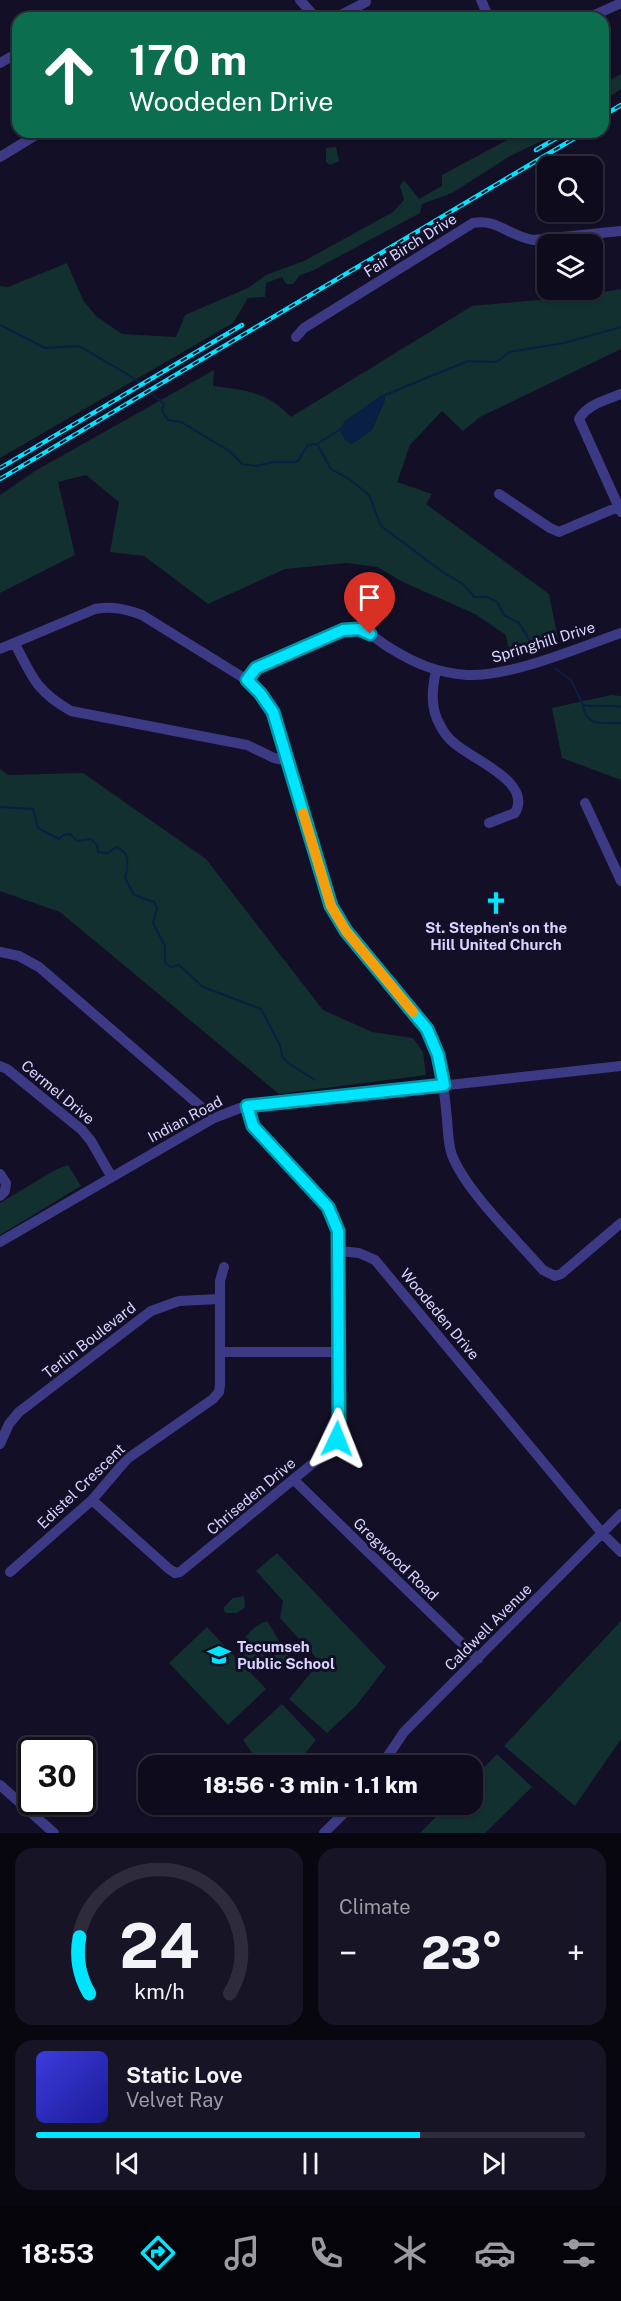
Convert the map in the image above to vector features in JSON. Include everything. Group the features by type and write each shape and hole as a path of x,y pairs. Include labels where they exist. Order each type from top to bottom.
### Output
{"street":[{"path":"300,0 311,12"},
{"path":"347,12 366,2"},
{"path":"601,12 621,3"},
{"path":"0,157 31,138"},
{"name":"Fair Birch Drive","path":"296,337 304,328 473,223 489,223 524,239 532,240 621,231"},
{"path":"499,495 560,532 620,509 579,419 584,411 593,405 621,394"},
{"path":"0,649 95,609 107,607 125,609 142,615 247,680 260,693 273,712 331,906 346,931 427,1029 438,1055 444,1085 449,1146 467,1183 543,1270 555,1276 561,1274 621,1223"},
{"name":"Springhill Drive","path":"247,680 256,668 343,630 352,629 370,634 392,650 421,666 436,671 466,675 504,672 621,633"},
{"path":"15,644 36,683 46,695 71,711 247,745 274,758 288,761"},
{"path":"436,671 432,692 436,719 441,728 454,743 502,776 519,799 519,807 515,813 489,823"},
{"path":"585,802 621,881"},
{"path":"0,952 19,956 39,967 214,1118"},
{"name":"Cermel Drive","path":"0,1066 7,1069 82,1130 111,1176"},
{"name":"Indian Road","path":"0,1242 214,1118 247,1106 621,1066"},
{"path":"247,1106 253,1126 328,1207 338,1231 339,1251"},
{"path":"0,1174 6,1183 5,1191 0,1196"},
{"name":"Chriseden Drive","path":"92,1500 169,1569 175,1573 180,1572 334,1446 339,1432 337,1352 339,1251"},
{"name":"Woodeden Drive","path":"339,1251 359,1253 375,1260 602,1533 621,1552"},
{"name":"Edistel Crescent","path":"10,1572 92,1500 108,1483 118,1467 213,1399 219,1392 221,1352 219,1299 224,1267"},
{"name":"Terlin Boulevard","path":"0,1444 9,1424 19,1412 151,1311 179,1301 219,1299"},
{"path":"221,1352 337,1352"},
{"name":"Gregwood Road","path":"294,1480 478,1659"},
{"name":"Caldwell Avenue","path":"388,1755 404,1732 621,1514"},
{"path":"0,1785 54,1833"},
{"path":"324,1833 342,1815"}],"green space":[{"path":"621,74 621,89 609,97 609,81"},
{"path":"511,138 548,138 510,156 452,193 422,204 420,213 312,271 300,275 293,284 286,284 282,277 266,283 265,297 248,298 233,323 0,458 0,286 8,287 67,263 83,300 96,316 122,334 176,337 185,315 248,288 266,275 304,261 393,212 404,200 400,186 404,180 419,199 442,186 442,175"},
{"path":"336,147 339,161 330,165 326,162 326,148"},
{"path":"621,289 621,349 480,417 463,431 442,411 410,445 397,482 432,494 426,504 549,594 558,639 510,656 506,635 475,614 403,582 377,567 346,563 285,569 208,604 144,556 110,552 119,502 86,475 58,482 75,555 0,593 0,495 35,471 214,370 213,386 246,391 265,397 291,417 472,306 537,300 603,300 603,292","holes":["382,395 385,395 384,403 371,431 344,422"]},
{"path":"611,695 621,696 621,780 562,758 552,708"},
{"path":"0,769 8,775 83,773 206,859 323,1010 372,1032 413,1038 423,1052 426,1075 279,1094 60,912 0,891"},
{"path":"68,1165 81,1186 0,1235 0,1203 55,1170"},
{"path":"277,1553 386,1667 356,1706 327,1733 289,1699 320,1662 280,1618 283,1601 256,1571"},
{"path":"244,1596 245,1607 237,1613 224,1611 224,1607 233,1598"},
{"path":"267,1621 295,1667 294,1670 249,1671 266,1689 228,1725 169,1663 207,1627 237,1659 240,1646 246,1636 255,1627"},
{"path":"621,1621 621,1739 575,1806 504,1746"},
{"path":"282,1704 316,1740 304,1755 255,1755 243,1740"},
{"path":"497,1754 532,1787 485,1833 420,1833 438,1815 483,1815 483,1769"}],"water":[{"path":"385,395 384,403 371,431 352,444 346,441 339,430 344,422"}],"waterway":[{"path":"0,325 45,348 79,346 132,377 164,404 162,411 168,420 181,422 231,452 242,464 256,466 273,462 297,462 308,445 317,444 331,469 349,479 369,495 381,526 444,573 463,584 474,597 487,597 497,602 504,615 519,623 530,641"},
{"path":"385,395 468,361 497,362 509,352 564,343 621,327"},
{"path":"317,444 339,430"},
{"path":"556,669 571,680 583,705 621,707"},
{"path":"583,706 585,713 592,721 621,723"},
{"path":"0,807 33,809 38,828 59,839 63,835 70,834 77,841 91,839 97,845 98,852 108,853 116,847 121,849 127,860 125,878 134,895 154,902 157,908 153,923 165,946 165,963 171,967 179,965 203,987 261,1009 280,1045 282,1056 288,1063 315,1080"}],"railway":[{"path":"609,112 621,105"},
{"path":"536,150 557,138"},
{"path":"0,479 575,138"},
{"path":"0,468 242,325"}],"slow traffic":[{"path":"303,813 331,906 346,931 413,1012"}],"place":[{"name":"St. Stephen's on the Hill United Church","path":"496,903"},
{"name":"Tecumseh Public School","path":"219,1655"}],"route":[{"path":"337,1439 339,1432 338,1231 328,1207 253,1126 247,1106 444,1085 438,1055 427,1029 346,931 331,906 273,712 260,693 247,680 256,668 343,630 359,629 370,634"}]}
